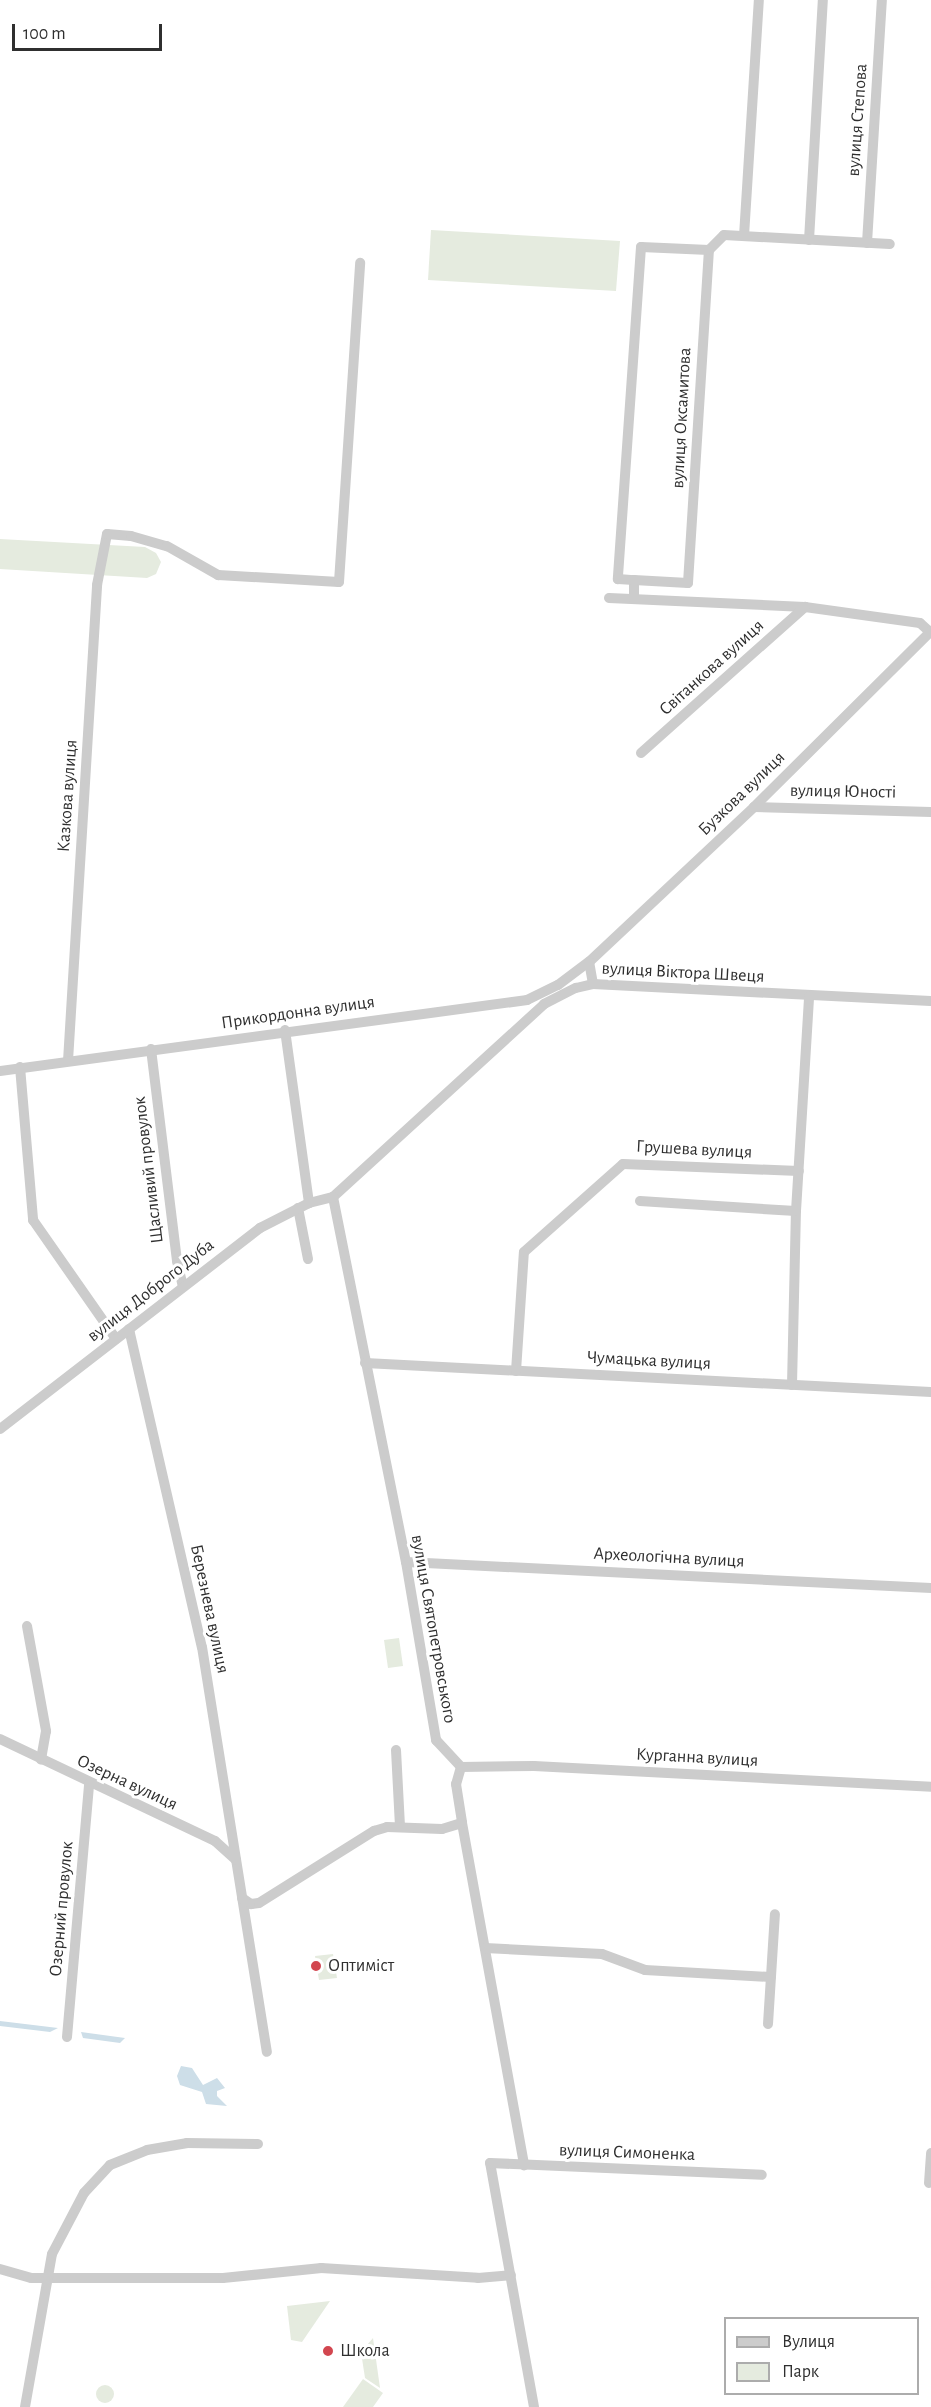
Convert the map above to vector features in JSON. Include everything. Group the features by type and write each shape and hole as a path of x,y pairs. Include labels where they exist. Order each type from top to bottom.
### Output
{"street":[{"path":"744,236 759,0"},
{"path":"808,240 823,0"},
{"name":"вулиця Степова","path":"867,243 882,0"},
{"path":"634,599 634,580 618,579 641,247 709,250 724,235 890,244"},
{"name":"вулиця Оксамитова","path":"634,580 688,583 709,250"},
{"name":"Казкова вулиця","path":"68,1061 97,585 107,534 131,536 167,546 218,575 339,582 360,263"},
{"name":"Світанкова вулиця","path":"609,598 805,607 920,623 931,631"},
{"name":"Світанкова вулиця","path":"641,753 805,607"},
{"name":"Бузкова вулиця","path":"589,962 754,807 931,631"},
{"name":"вулиця Юності","path":"754,807 931,812"},
{"path":"589,962 593,984"},
{"name":"Прикордонна вулиця","path":"0,1071 285,1030 527,1000 558,985 589,962"},
{"name":"вулиця Віктора Швеця","path":"333,1197 544,1004 559,994 593,984 931,1002"},
{"path":"792,1385 796,1211 809,996"},
{"path":"285,1030 309,1203"},
{"name":"Щасливий провулок","path":"152,1049 177,1261 183,1286"},
{"path":"20,1067 33,1220 116,1339"},
{"name":"Грушева вулиця","path":"516,1371 524,1252 623,1164 799,1172"},
{"name":"вулиця Доброго Дуба","path":"1,1426 260,1227 309,1203 333,1197"},
{"name":"вулиця Святопетровського","path":"333,1197 406,1562 436,1740 461,1767"},
{"path":"640,1201 796,1211"},
{"path":"298,1208 308,1259"},
{"name":"Березнева вулиця","path":"129,1329 202,1647 267,2052"},
{"name":"Чумацька вулиця","path":"365,1363 931,1392"},
{"name":"Археологічна вулиця","path":"406,1562 931,1588"},
{"path":"27,1626 46,1731 41,1760"},
{"name":"Озерна вулиця","path":"0,1739 89,1784 215,1841 237,1861"},
{"path":"396,1750 400,1827"},
{"path":"461,1767 456,1784 462,1823 524,2165"},
{"name":"Курганна вулиця","path":"461,1767 534,1767 931,1787"},
{"name":"Озерний провулок","path":"67,2037 89,1784"},
{"path":"242,1898 251,1904 259,1903 374,1831 400,1827 442,1829 462,1823"},
{"path":"768,2024 775,1914"},
{"path":"485,1948 602,1954 645,1970 771,1977"},
{"path":"25,2407 52,2254 84,2193 110,2165 147,2150 187,2143 258,2144"},
{"path":"929,2183 931,2153"},
{"name":"вулиця Симоненка","path":"510,2275 490,2163 762,2175"},
{"path":"0,2269 31,2278 223,2278 321,2268 478,2278 510,2275 534,2407"}],"green space":[{"path":"431,230 620,241 616,291 428,280"},
{"path":"0,539 145,547 156,553 161,562 156,574 147,578 0,569"},
{"path":"399,1638 403,1666 388,1668 384,1640"},
{"path":"333,1954 337,1978 319,1980 315,1956"},
{"path":"330,2301 302,2342 291,2340 287,2306"},
{"path":"373,2338 380,2388 365,2378 361,2352"},
{"path":"363,2379 383,2393 373,2407 343,2407"},
{"path":"105,2385 111,2388 114,2394 111,2400 105,2403 99,2400 96,2394 99,2388"}],"shaded area":[{"path":"0,2021 58,2028 50,2032 0,2026"},
{"path":"81,2032 125,2038 120,2043 83,2038"},
{"path":"181,2066 192,2068 203,2085 217,2078 225,2088 217,2091 217,2096 227,2106 206,2104 202,2092 180,2085 177,2076"}],"place":[{"name":"Оптиміст","path":"316,1966"},
{"name":"Школа","path":"328,2351"}]}
